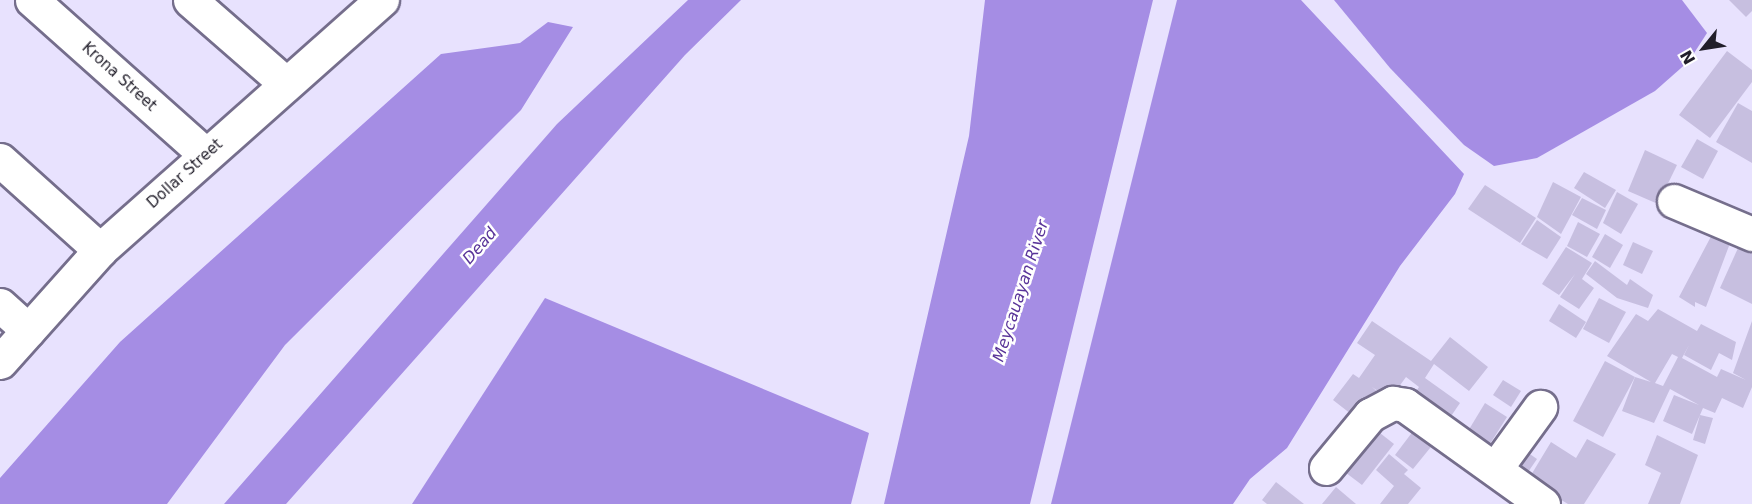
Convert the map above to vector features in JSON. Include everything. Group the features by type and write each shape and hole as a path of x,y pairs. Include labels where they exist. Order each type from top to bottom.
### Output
{"street":[{"name":"Krona Street","path":"32,0 206,155"},
{"path":"190,0 285,83"},
{"name":"Dollar Street","path":"0,362 100,250 285,83 382,0"},
{"path":"0,160 100,250"},
{"path":"1674,201 1752,234"},
{"path":"0,305 28,330"},
{"path":"1326,468 1370,415 1393,404 1405,405 1543,504"},
{"path":"1495,469 1540,407"}],"water":[{"name":"Dead","path":"688,0 741,0 685,55 286,504 224,504 557,124"},
{"name":"Meycauayan River","path":"985,0 1153,0 1030,504 884,504 969,136"},
{"path":"1177,0 1301,0 1464,174 1455,194 1400,266 1287,448 1250,479 1233,504 1051,504"},
{"path":"1334,0 1682,0 1707,33 1689,61 1655,91 1537,158 1494,166 1464,145 1390,68"},
{"path":"548,22 573,27 521,110 285,345 167,504 0,504 0,478 120,342 441,54 520,43"},
{"path":"545,298 869,433 851,504 412,504"}],"building":[{"path":"1729,0 1752,0 1752,11 1746,17"},
{"path":"1727,51 1752,70 1752,82 1710,138 1679,115"},
{"path":"1738,103 1752,111 1752,163 1716,142"},
{"path":"1697,139 1718,151 1703,179 1681,167"},
{"path":"1645,150 1677,165 1658,204 1628,191"},
{"path":"1584,172 1616,190 1605,208 1574,188"},
{"path":"1553,182 1581,197 1561,234 1537,217"},
{"path":"1485,185 1536,218 1520,243 1468,209"},
{"path":"1617,192 1638,204 1621,234 1603,223"},
{"path":"1582,198 1606,210 1597,229 1572,215"},
{"path":"1537,220 1561,237 1547,259 1521,244"},
{"path":"1578,222 1600,234 1587,257 1567,246"},
{"path":"1716,227 1735,230 1706,307 1695,302 1695,307 1679,297"},
{"path":"1605,234 1623,245 1610,268 1592,257"},
{"path":"1743,237 1752,241 1752,304 1720,288"},
{"path":"1633,242 1653,251 1642,274 1623,265"},
{"path":"1566,247 1592,263 1582,279 1594,288 1579,309 1560,297 1575,274 1559,295 1542,284"},
{"path":"1595,261 1627,285 1630,279 1653,295 1648,308 1617,298 1586,274"},
{"path":"1599,298 1626,312 1609,343 1583,329"},
{"path":"1559,304 1586,322 1576,338 1549,321"},
{"path":"1658,309 1697,331 1701,324 1736,342 1732,360 1719,353 1711,370 1684,355 1689,345 1682,358 1717,377 1721,369 1746,380 1733,373 1752,321 1752,387 1743,408 1722,398 1715,413 1703,408 1692,434 1663,421 1674,395 1699,405 1670,389 1654,423 1622,411 1635,377 1651,382 1607,356 1636,314 1648,321","holes":["1672,354 1678,357 1663,386 1655,383"]},
{"path":"1372,321 1431,361 1450,337 1488,367 1469,391 1434,364 1425,378 1460,403 1445,425 1410,400 1419,387 1406,377 1390,399 1372,387 1380,394 1360,421 1333,400 1353,374 1359,378 1375,355 1357,343"},
{"path":"1605,361 1635,377 1603,437 1573,421"},
{"path":"1503,380 1521,391 1511,407 1493,395"},
{"path":"1485,403 1507,417 1486,450 1465,436"},
{"path":"1700,415 1713,418 1705,444 1693,440"},
{"path":"1366,422 1394,444 1362,485 1333,463"},
{"path":"1420,422 1439,437 1413,469 1395,455"},
{"path":"1657,435 1698,455 1680,504 1648,504 1661,473 1645,465"},
{"path":"1587,439 1616,454 1584,504 1568,504 1528,480 1551,442 1576,458"},
{"path":"1521,448 1537,459 1522,481 1506,469"},
{"path":"1389,454 1408,470 1404,474 1421,488 1408,504 1380,504 1394,486 1376,470"},
{"path":"1276,482 1304,504 1267,504 1262,500"},
{"path":"1336,487 1356,504 1322,504"}]}
